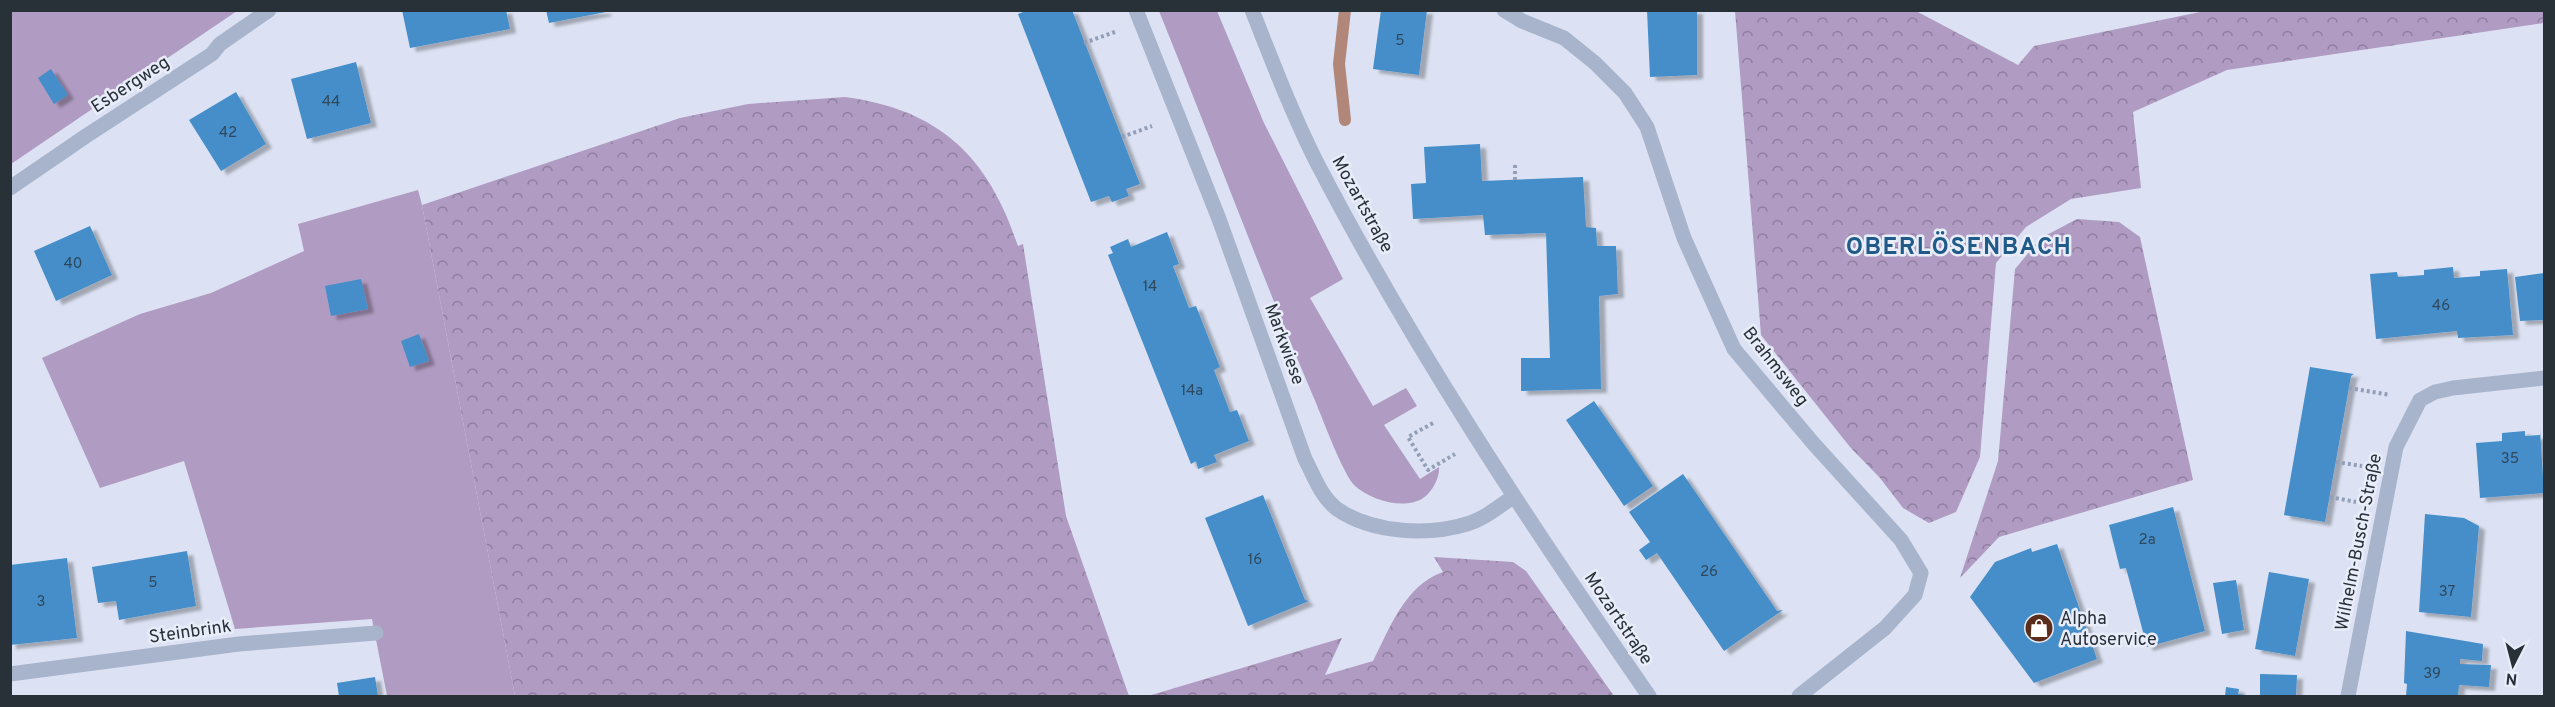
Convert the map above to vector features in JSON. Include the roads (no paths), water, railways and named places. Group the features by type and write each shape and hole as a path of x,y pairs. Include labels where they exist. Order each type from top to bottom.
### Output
{"street":[{"name":"Esbergweg","path":"10,188 212,54 220,44 269,10"},
{"name":"Markwiese","path":"1136,10 1219,219 1305,459 1322,493 1336,508 1357,519 1392,529 1412,530 1467,524 1493,511 1514,495"},
{"name":"Mozartstraße","path":"1252,10 1316,159 1409,328 1457,408 1649,696"},
{"name":"Brahmsweg","path":"1504,10 1522,21 1564,38 1595,63 1624,93 1647,127 1684,238 1734,349 1813,443 1901,540 1921,573 1916,595 1885,628 1799,696"},
{"name":"Wilhelm-Busch-Straße","path":"2348,696 2396,447 2420,400 2435,392 2453,388 2544,378"},
{"name":"Steinbrink","path":"10,674 239,644 376,633"}],"waterway":[{"path":"1345,10 1339,64 1345,120"}],"place":[{"name":"Alpha Autoservice","path":"2039,628"}],"district":[{"name":"OBERLÖSENBACH","path":"1959,246"}]}
